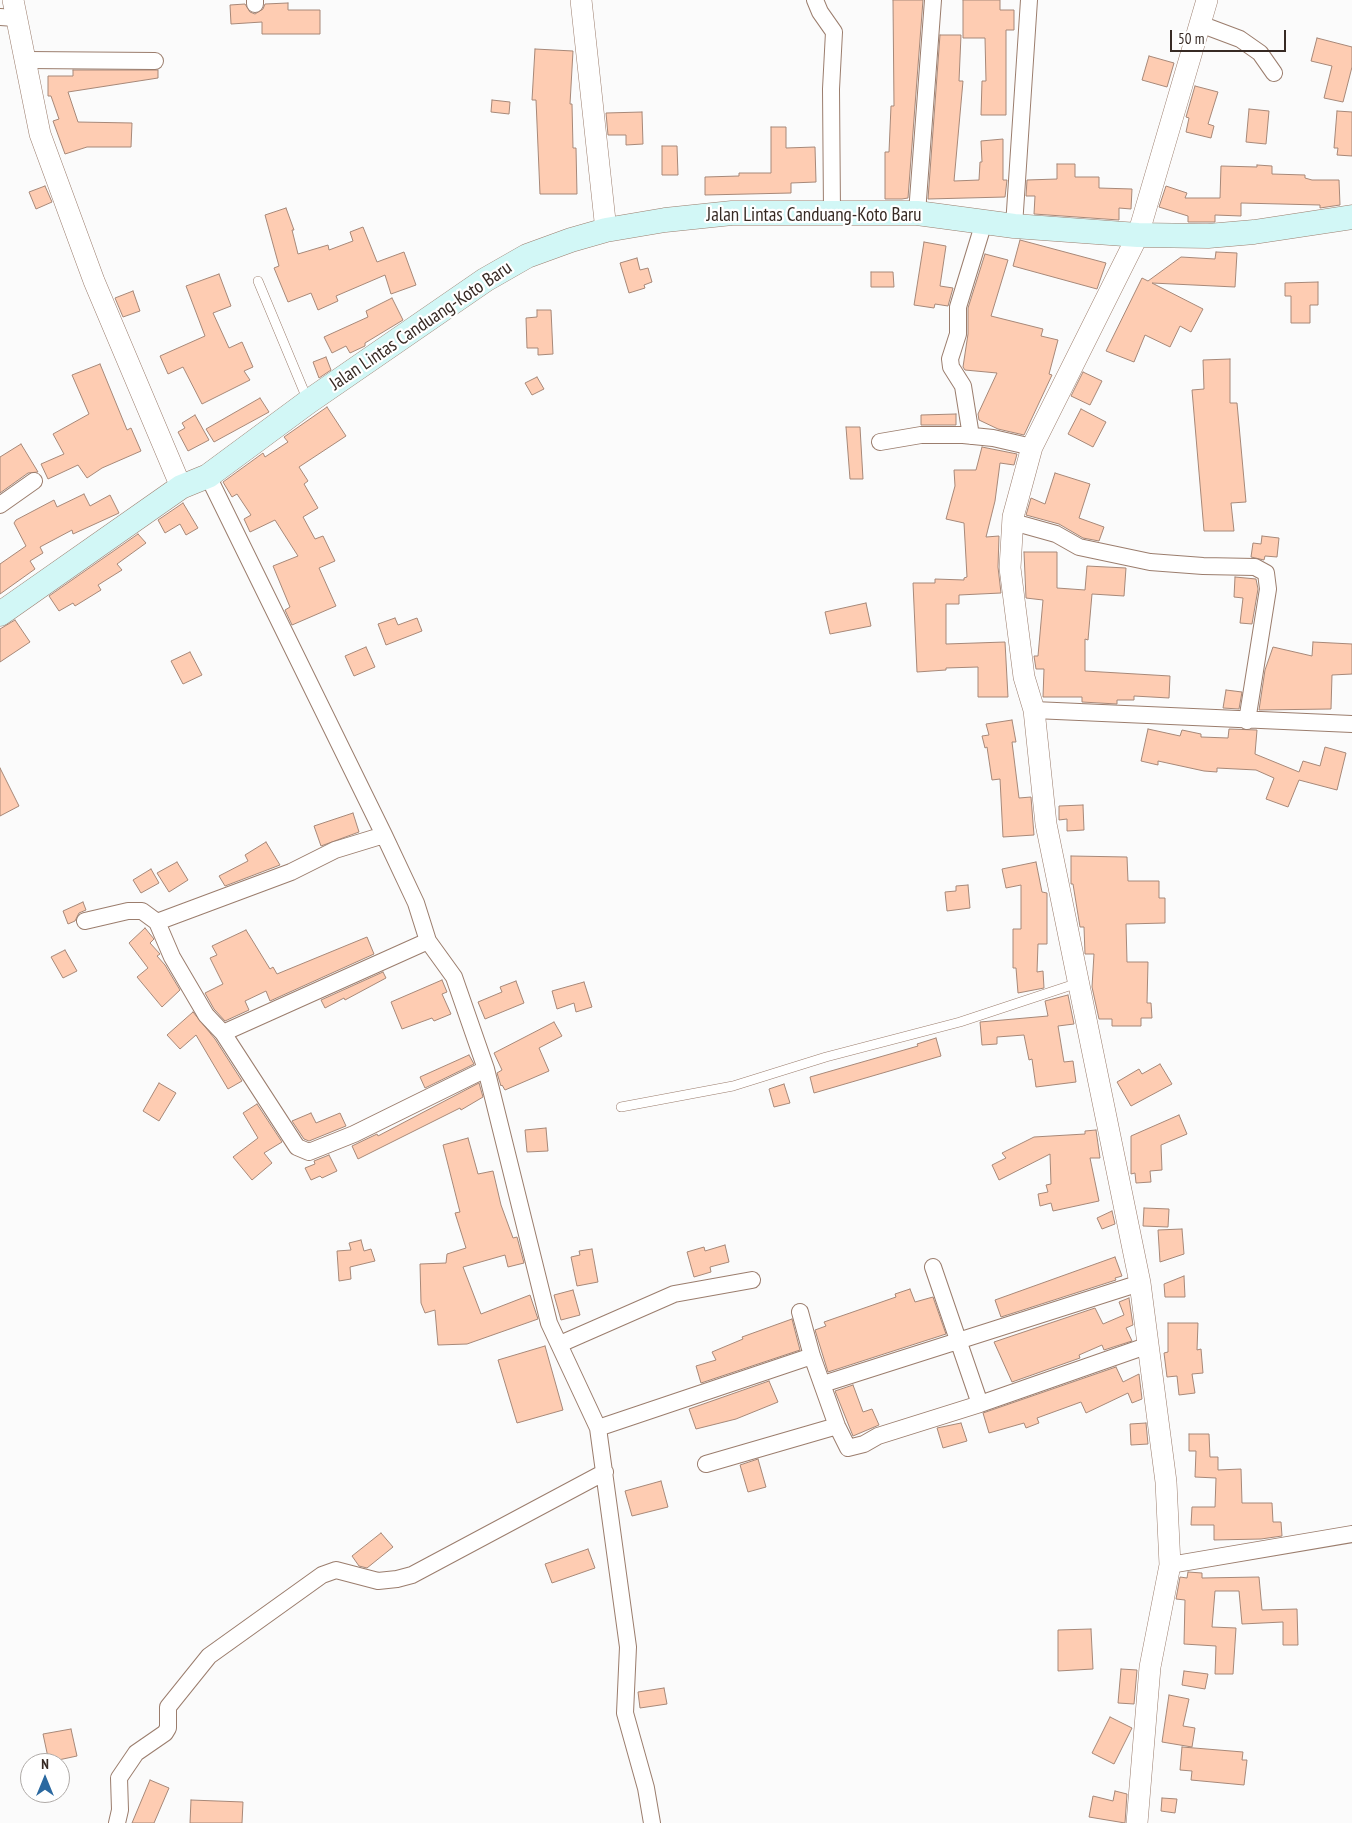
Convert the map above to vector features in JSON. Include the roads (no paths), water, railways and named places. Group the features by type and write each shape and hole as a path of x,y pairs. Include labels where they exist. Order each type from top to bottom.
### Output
{"main road":[{"name":"Jalan Lintas Canduang-Koto Baru","path":"0,614 181,487 208,476 308,402 493,276 527,256 606,230 665,220 732,213 832,212 917,213 1014,226 1138,235 1208,236 1254,232 1352,217"}],"street":[{"path":"580,0 606,230"},
{"path":"815,0 834,32 831,89 832,212"},
{"path":"917,213 933,0"},
{"path":"1014,226 1029,0"},
{"path":"1137,1823 1150,1667 1170,1565 1166,1482 1140,1283 1046,824 1034,710 1024,677 1010,568 1013,522 1023,474 1032,446 1138,235 1207,0"},
{"path":"9,12 27,60 40,134 62,195 94,282 181,487"},
{"path":"1200,24 1240,39 1260,53 1274,73"},
{"path":"27,60 155,61"},
{"path":"971,436 965,393 951,367 950,359 958,334 958,307 984,222"},
{"path":"880,442 921,435 971,436 993,438 1032,446"},
{"path":"208,476 384,834 416,902 428,941 454,977 486,1070 549,1323 598,1428 605,1472 608,1516 614,1539 628,1647 624,1713 646,1788 652,1823"},
{"path":"0,505 34,482"},
{"path":"1013,522 1056,534 1079,547 1150,562 1202,566 1236,565 1255,567 1266,573 1268,589 1247,721"},
{"path":"1034,710 1247,721 1352,724"},
{"path":"157,922 291,872 335,850 384,834"},
{"path":"85,921 128,910 142,911 157,922 172,957 206,1015 223,1033 296,1147 309,1152 354,1134 486,1070"},
{"path":"223,1033 428,941"},
{"path":"933,1267 960,1341 980,1404"},
{"path":"560,1344 674,1294 752,1280"},
{"path":"823,1384 1140,1283"},
{"path":"800,1312 812,1356 837,1426 848,1448 1149,1345"},
{"path":"598,1428 812,1356"},
{"path":"706,1464 837,1426"},
{"path":"117,1823 120,1810 119,1778 136,1753 166,1733 168,1707 209,1656 322,1574 336,1570 378,1581 396,1579 412,1574 605,1472"},
{"path":"1170,1565 1352,1534"}],"lane":[{"path":"258,281 308,402"},
{"path":"621,1108 733,1086 826,1057 960,1022 1078,983"}]}
